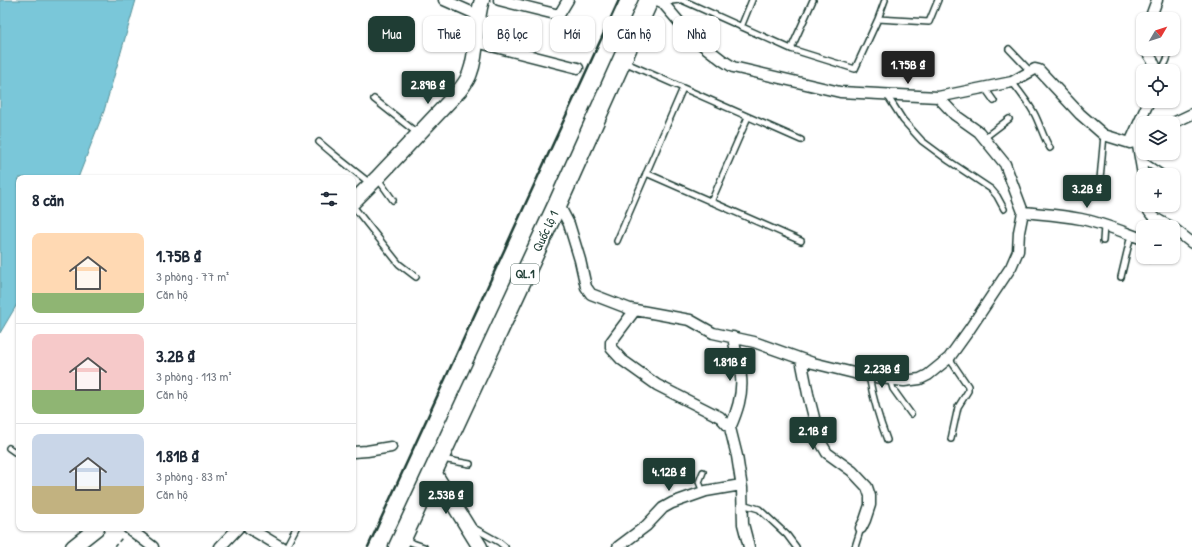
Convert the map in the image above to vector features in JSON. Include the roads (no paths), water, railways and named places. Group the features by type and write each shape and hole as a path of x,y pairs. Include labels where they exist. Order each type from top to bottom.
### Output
{"highway":[{"name":"Quốc lộ 1","path":"399,543 558,203 622,61 656,1"}],"street":[{"path":"444,0 478,15"},
{"path":"356,199 459,92 466,82 470,74 474,57 478,15 482,0"},
{"path":"499,0 559,15 568,0"},
{"path":"1153,12 1157,0"},
{"path":"656,1 692,37 722,60 733,66 840,92 938,97 1012,82 1035,69 1039,70 1080,114 1104,135 1136,140"},
{"path":"476,42 578,68"},
{"path":"558,203 569,224 580,260 586,287 591,294 630,309 690,320 713,332 754,342 820,365 869,376 904,381 920,378 928,375 949,358 1011,266 1018,250 1019,232 1023,212 1005,164 979,132 955,115 938,97"},
{"path":"1180,120 1192,114"},
{"path":"1023,212 1082,219 1136,237"},
{"path":"1149,212 1158,220"},
{"path":"1180,234 1192,243"},
{"path":"635,310 611,342 611,348 622,360 657,385 720,418 730,428 742,485 742,524 749,547"},
{"path":"730,428 741,398 742,377 733,337"},
{"path":"801,359 820,441 827,453 852,471 867,487 870,496 870,505 861,528"},
{"path":"356,452 390,447"},
{"path":"436,464 480,547"},
{"path":"618,547 646,526 663,508 682,498 703,492 742,485"},
{"path":"73,547 93,531"},
{"path":"132,531 153,547"},
{"path":"220,547 235,531"},
{"path":"254,531 281,547"}],"lane":[{"path":"656,1 681,0 791,49 855,68 878,19 885,0"},
{"path":"741,27 752,0"},
{"path":"791,49 813,0"},
{"path":"878,19 929,22 938,0"},
{"path":"1009,49 1030,72"},
{"path":"622,61 801,140"},
{"path":"1012,82 1026,99 1035,114 1046,142 1050,148"},
{"path":"984,87 994,101"},
{"path":"617,241 683,88"},
{"path":"887,95 903,120 922,142 991,189 997,196 1004,209"},
{"path":"374,99 419,134"},
{"path":"711,202 748,117"},
{"path":"984,138 1009,119"},
{"path":"1100,179 1104,135"},
{"path":"319,142 332,154 374,181 393,200"},
{"path":"1142,160 1154,168"},
{"path":"646,173 801,241"},
{"path":"356,210 399,264 416,277"},
{"path":"1103,241 1104,226"},
{"path":"1120,277 1131,235"},
{"path":"949,358 968,386 968,391 958,407 951,439"},
{"path":"869,376 878,418 887,440"},
{"path":"890,379 893,389 911,414"},
{"path":"9,448 16,453"},
{"path":"436,464 470,464"},
{"path":"703,472 699,482 703,492"},
{"path":"742,504 759,509 787,535 796,547"},
{"path":"467,525 476,528 505,547"},
{"path":"855,547 861,528"},
{"path":"286,547 294,531"},
{"path":"399,543 424,547"}],"water":[{"path":"0,0 136,0 104,111 79,175 16,175 16,306 0,333"}],"railway":[{"path":"368,547 619,0"}]}
